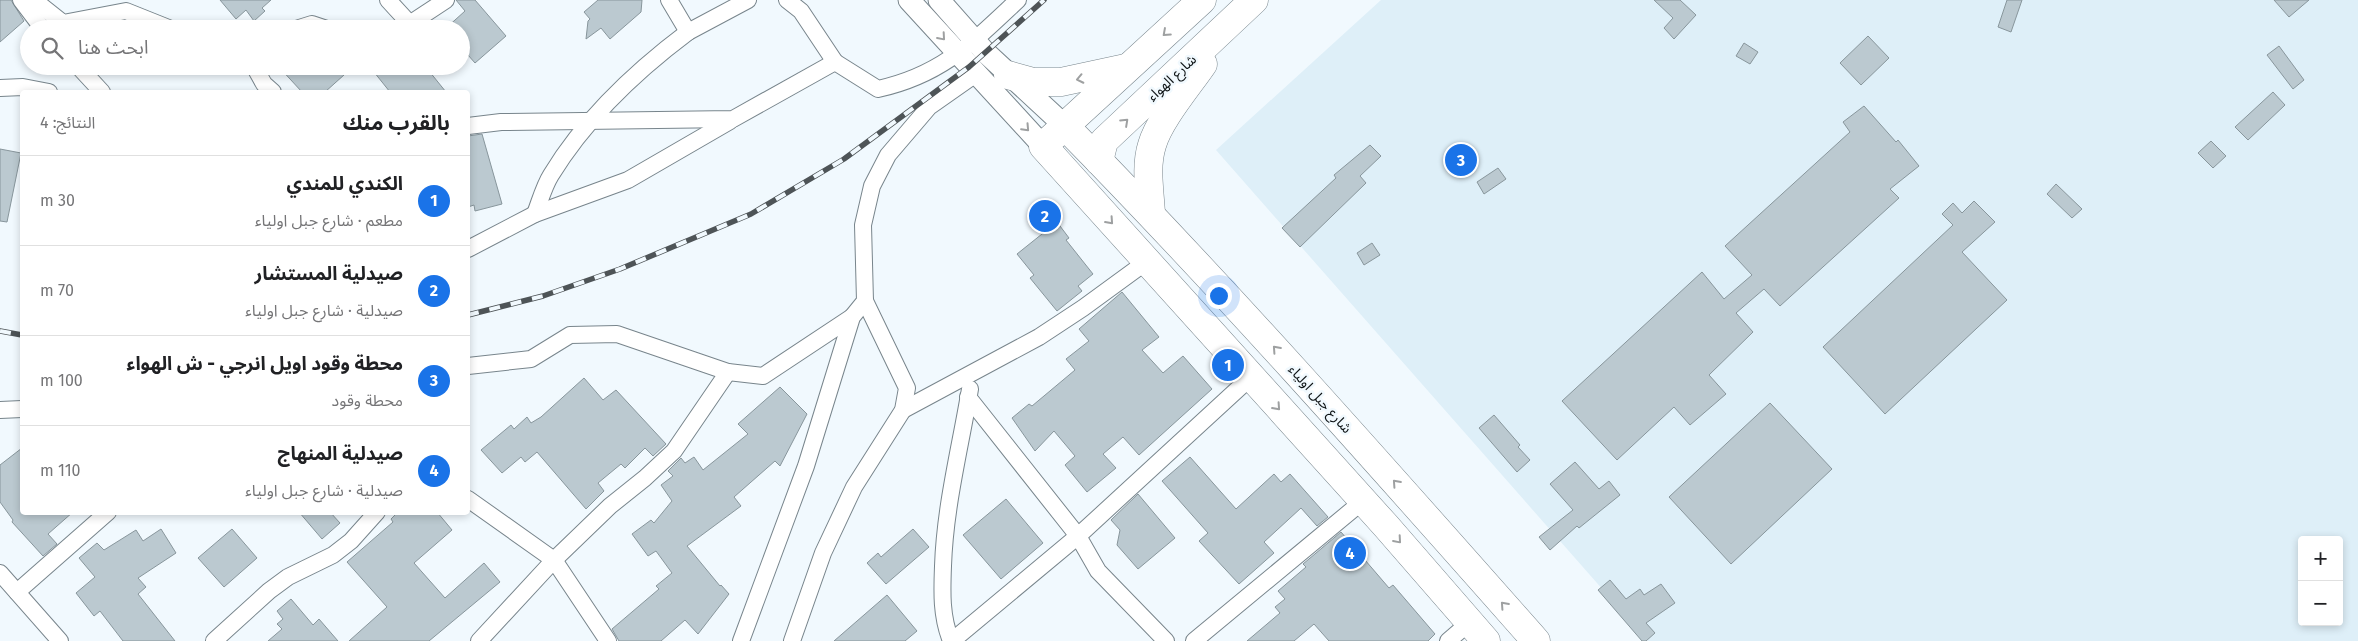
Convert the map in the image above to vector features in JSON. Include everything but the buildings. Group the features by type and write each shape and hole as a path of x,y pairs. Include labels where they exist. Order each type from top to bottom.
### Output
{"highway":[{"path":"1202,0 1043,146 1478,632"},
{"name":"شارع الهواء","path":"1100,161 1104,141 1254,0"},
{"path":"1151,214 1148,169 1152,145 1159,129 1229,25"},
{"path":"1008,75 1034,82 1060,82 1127,68"},
{"name":"شارع جبل اولياء","path":"1065,126 1151,214 1277,350 1536,641"},
{"path":"1074,181 1100,161"}],"street":[{"path":"21,0 37,20"},
{"path":"34,0 59,20"},
{"path":"388,0 402,20"},
{"path":"415,20 446,0"},
{"path":"669,0 688,32"},
{"path":"535,214 550,176 590,122 625,85 688,32 748,0"},
{"path":"787,0 801,11 835,62 878,89 907,83 958,55 1018,0"},
{"path":"910,0 958,55 1043,146"},
{"path":"938,0 974,41 1008,75 1065,126"},
{"path":"79,20 126,11 148,20"},
{"path":"470,248 535,214 628,180 835,62"},
{"path":"792,641 823,553 854,487 903,410 907,388 865,300 864,225 872,186 888,155 929,107 976,74"},
{"path":"86,75 100,90"},
{"path":"259,75 270,90"},
{"path":"0,88 23,87 39,90"},
{"path":"470,126 501,122 733,120"},
{"path":"903,410 1061,322 1146,262"},
{"path":"470,366 531,359 570,336 617,334 728,372 762,376 852,317 865,300"},
{"path":"741,641 806,466 852,317"},
{"path":"973,371 944,529 942,602 943,615 952,641 1078,536 1251,377"},
{"path":"479,641 554,560 610,506 645,478 674,451 728,372"},
{"path":"968,397 1078,536 1098,571 1166,641"},
{"path":"0,410 20,409"},
{"path":"470,500 554,560 608,641"},
{"path":"1194,641 1363,502"},
{"path":"17,592 105,515"},
{"path":"214,641 269,591 288,577 333,555 351,541 374,515"},
{"path":"0,573 60,641"},
{"path":"1448,641 1478,632"}],"shaded area":[{"path":"1381,0 2358,0 2358,641 1648,641 1216,150"}],"railway":[{"path":"470,314 543,296 620,269 751,214 844,159 969,67 1044,0"},
{"path":"0,331 20,335"}],"place":[{"name":"محطة وقود اويل انرجي - ش الهواء","path":"1461,160"},
{"name":"صيدلية المستشار","path":"1045,216"},
{"name":"الكندي للمندي","path":"1228,365"},
{"name":"صيدلية المنهاج","path":"1350,553"}]}
